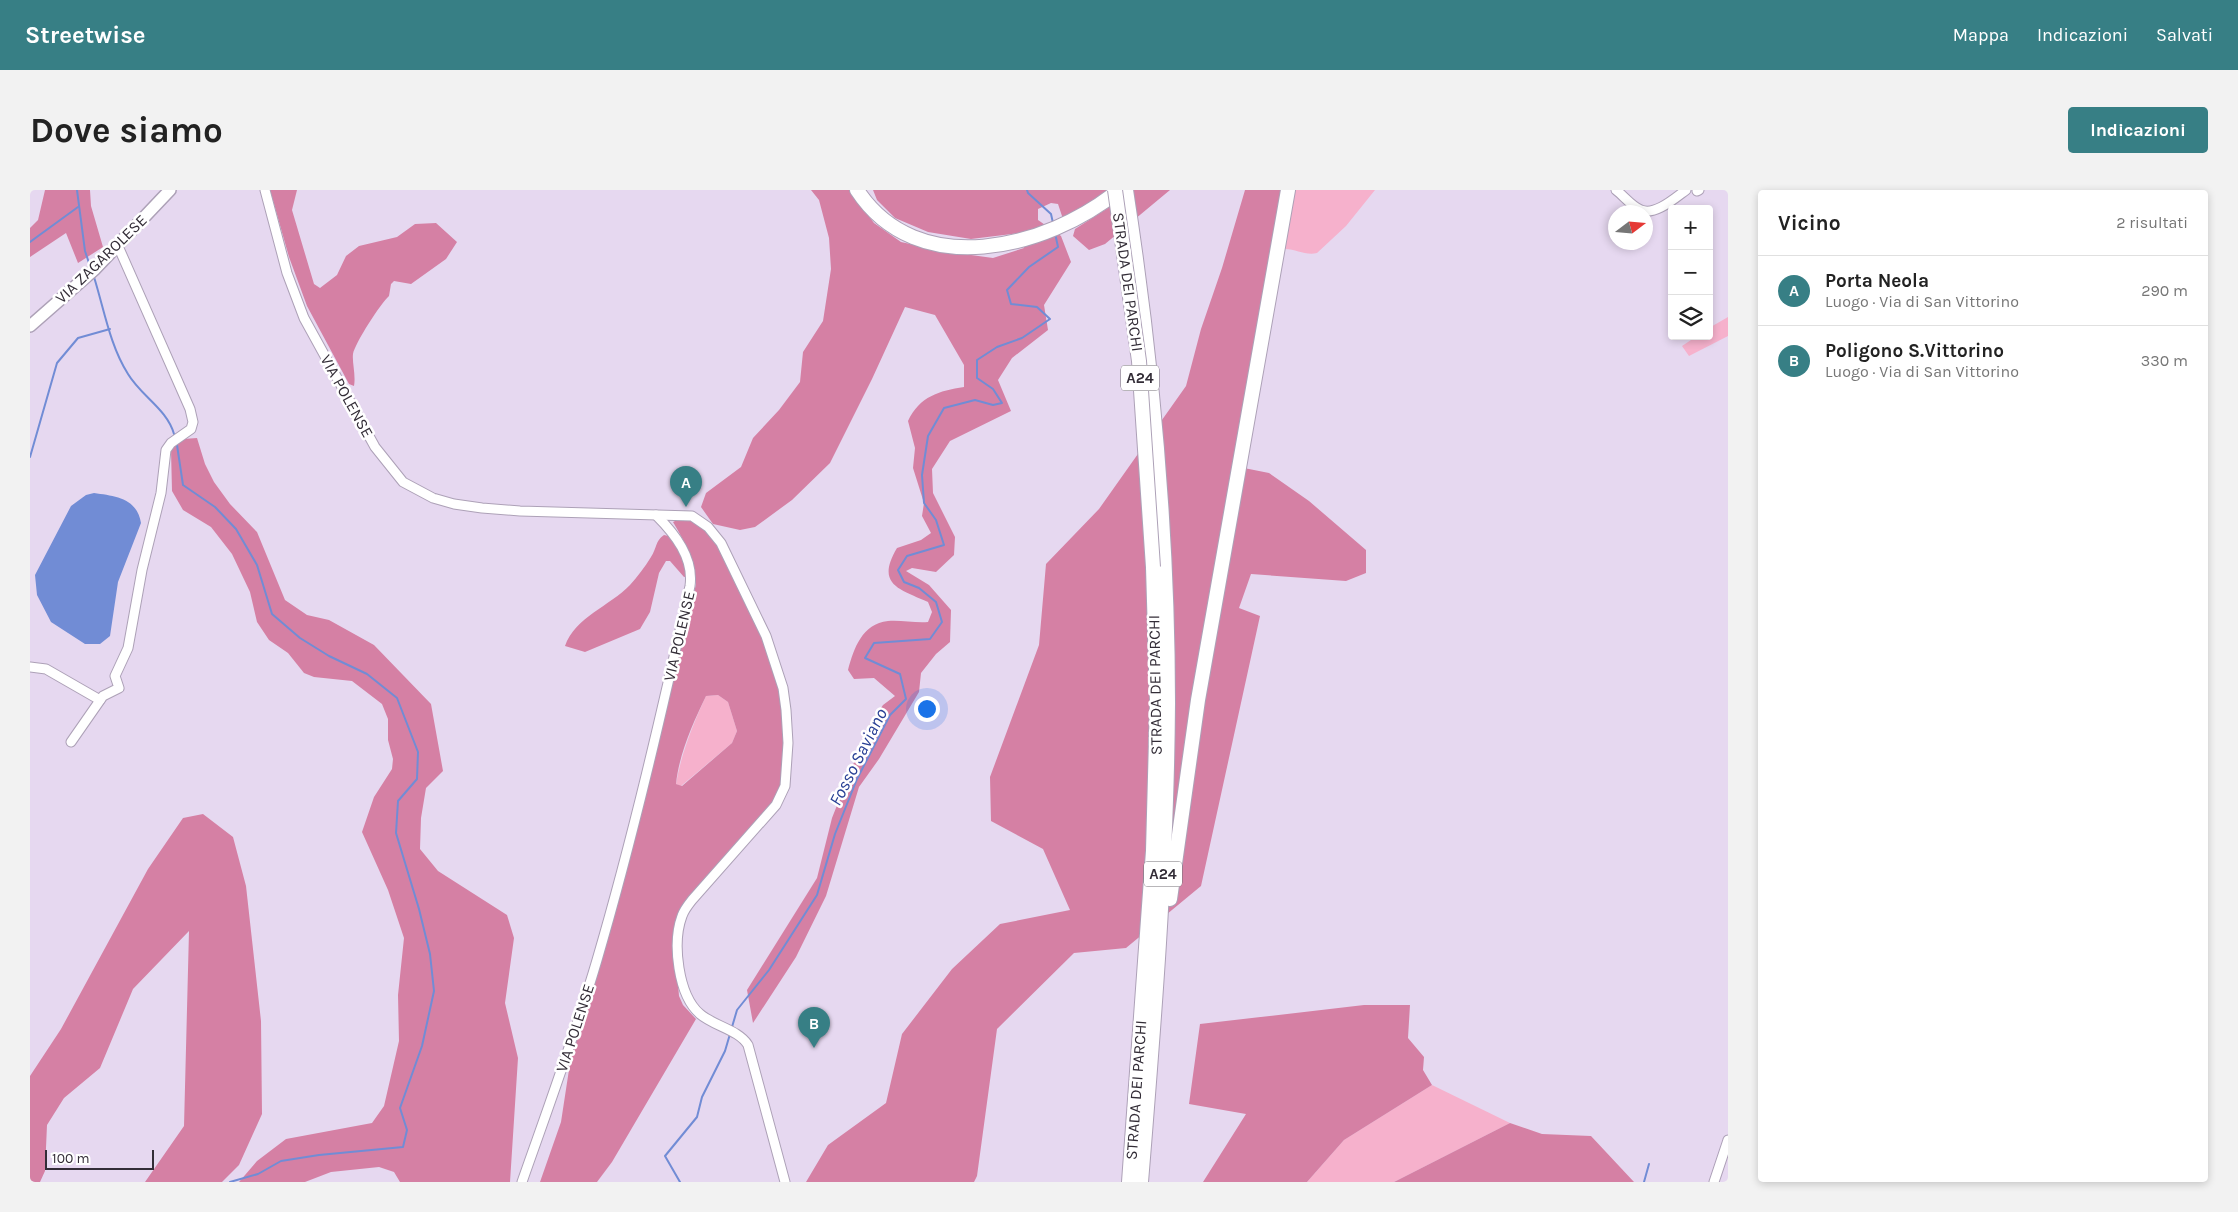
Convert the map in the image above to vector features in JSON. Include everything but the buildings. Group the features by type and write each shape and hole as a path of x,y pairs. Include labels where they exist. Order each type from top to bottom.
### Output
{"highway":[{"path":"857,190 873,210 888,224 908,236 920,240 970,246 1021,240 1048,232 1078,218 1117,190"},
{"name":"STRADA DEI PARCHI","path":"1117,190 1139,361 1167,662 1167,747 1163,884 1141,1182"},
{"name":"STRADA DEI PARCHI","path":"1126,190 1149,349 1158,566 1154,851 1129,1182"},
{"path":"1155,1007 1195,720 1288,190"}],"main road":[{"name":"VIA ZAGAROLESE","path":"30,326 118,246 170,190"}],"street":[{"name":"VIA POLENSE","path":"264,190 286,273 304,318 376,447 403,482 437,499 482,508 656,515 673,533 684,552 690,570 690,586 656,737 603,939 569,1049 522,1182"},
{"path":"1616,190 1638,209 1646,211 1660,207 1686,190"},
{"path":"71,742 103,696 119,688 115,676 128,648 144,558 161,493 166,450 171,443 191,429 193,422 190,409 118,246"},
{"path":"656,515 694,517 708,527 721,543 766,636 777,666 786,710 787,774 779,799 762,822 683,912 679,924 678,962 685,991 698,1012 743,1039 748,1046 754,1061 785,1182"},
{"path":"30,667 46,669 100,700"},
{"path":"1714,1182 1728,1140"}],"shaded area":[{"path":"45,190 90,190 91,206 103,247 78,263 66,233 30,257 30,228 38,220"},
{"path":"270,190 297,190 292,210 314,284 320,288 337,275 346,256 359,246 397,237 415,224 436,223 457,242 446,259 411,284 394,281 391,284 389,296 380,306 358,341 353,354 354,386 349,384 307,306 289,257"},
{"path":"811,190 849,190 874,223 901,242 942,251 993,258 1024,248 1019,233 971,239 928,232 895,218 877,200 873,190 1108,190 1096,200 1063,219 1058,204 1051,203 1038,209 1038,220 1061,236 1071,262 1044,305 1048,330 1012,358 998,380 1011,411 950,441 932,469 933,493 955,537 954,555 936,572 912,568 906,571 929,585 951,610 950,642 936,654 921,673 919,692 879,759 859,787 826,896 796,957 753,1023 747,990 817,878 832,818 868,727 883,705 895,696 874,678 854,679 848,670 856,646 866,632 879,623 888,621 928,622 932,612 928,602 900,589 890,578 891,560 897,548 921,540 931,533 922,516 924,503 913,468 915,448 908,421 924,400 946,390 964,387 964,365 935,315 905,307 830,463 792,500 755,527 740,530 713,524 701,507 706,493 741,467 753,438 779,410 800,382 803,352 823,321 831,269 829,238 819,200"},
{"path":"1132,190 1170,190 1105,244 1089,250 1073,236 1075,229"},
{"path":"1245,190 1284,190 1244,468 1269,473 1309,501 1366,550 1366,573 1346,581 1251,574 1239,608 1260,616 1201,886 1126,948 1074,953 997,1029 977,1176 974,1182 806,1182 828,1145 886,1103 902,1034 952,969 1000,924 1070,910 1043,849 991,821 990,777 1039,645 1046,564 1099,509 1186,386 1201,329 1222,268"},
{"path":"1293,190 1375,190 1346,226 1317,253 1313,254 1283,249"},
{"path":"1728,317 1728,336 1689,356 1682,346 1691,340 1713,340 1713,326"},
{"path":"197,438 205,464 214,482 230,504 257,532 285,600 307,615 329,620 374,645 431,704 443,771 426,788 421,818 420,849 438,871 507,915 514,938 505,1003 518,1058 510,1182 400,1182 394,1172 379,1167 331,1172 305,1182 239,1182 257,1161 286,1139 372,1123 384,1106 399,1041 398,995 404,938 388,890 362,832 374,797 392,769 393,759 388,740 388,719 382,704 352,681 314,677 304,673 288,653 269,640 257,622 250,592 232,554 211,527 183,510 172,491 171,450 174,444 183,439"},
{"path":"679,519 692,520 701,525 715,540 726,559 765,645 777,685 784,727 782,777 773,804 689,898 675,948 679,996 683,1005 696,1019 612,1162 597,1182 540,1182 561,1122 572,1050 659,738 696,584 694,567 689,552 673,522","holes":["718,695 728,702 737,731 732,743 682,786 676,784 683,750 706,696"]},
{"path":"664,535 673,537 687,564 689,576 684,577 670,561 666,561 659,573 650,612 640,629 585,652 565,646 570,636 585,619 630,585 653,554 659,540"},
{"path":"718,695 728,702 737,731 732,743 681,786 676,784 688,739 706,696"},
{"path":"203,814 233,837 246,886 261,1021 262,1114 239,1165 222,1182 145,1182 184,1126 189,931 133,989 100,1068 64,1098 47,1125 45,1171 40,1182 30,1182 30,1076 61,1029 148,869 183,818"},
{"path":"1364,1005 1410,1005 1408,1038 1424,1057 1423,1070 1432,1085 1344,1140 1307,1182 1203,1182 1246,1114 1189,1104 1200,1024"},
{"path":"1432,1085 1510,1123 1394,1182 1307,1182 1344,1140"},
{"path":"1510,1123 1542,1134 1591,1136 1634,1182 1394,1182"}],"water":[{"path":"94,493 110,495 130,503 139,515 141,523 118,582 110,636 100,644 85,644 51,622 37,595 35,575 71,506 86,495"}],"waterway":[{"path":"77,190 85,251 90,266"},
{"name":"Fosso Saviano","path":"1027,190 1051,214 1053,223"},
{"path":"30,242 78,207"},
{"name":"Fosso Saviano","path":"732,1027 737,1010 769,970 817,895 835,834 857,779 890,715 906,699 900,674 865,658 874,643 930,639 942,622 936,602 919,588 904,582 898,570 907,556 944,545 936,520 924,503 922,475 928,436 944,408 975,400 993,405 1002,403 993,389 977,378 977,360 997,347 1022,338 1050,319 1037,307 1011,304 1007,290 1029,267 1058,247 1055,233"},
{"path":"94,277 116,352 133,382 166,417 174,434"},
{"path":"30,457 57,363 78,338 110,329"},
{"path":"177,445 183,485 215,507 236,529 257,565 272,614 300,638 329,656 367,674 397,698 418,752 417,779 398,801 396,833 419,909 430,954 434,991 422,1046 400,1108 407,1130 403,1147 319,1155 281,1161 258,1174 230,1182"},
{"name":"Fosso Saviano","path":"680,1182 665,1156 697,1117 702,1097 725,1051 730,1034"},
{"path":"1644,1182 1649,1164"}],"place":[{"name":"Porta Neola","path":"686,507"},
{"name":"Poligono S.Vittorino","path":"814,1048"}]}
